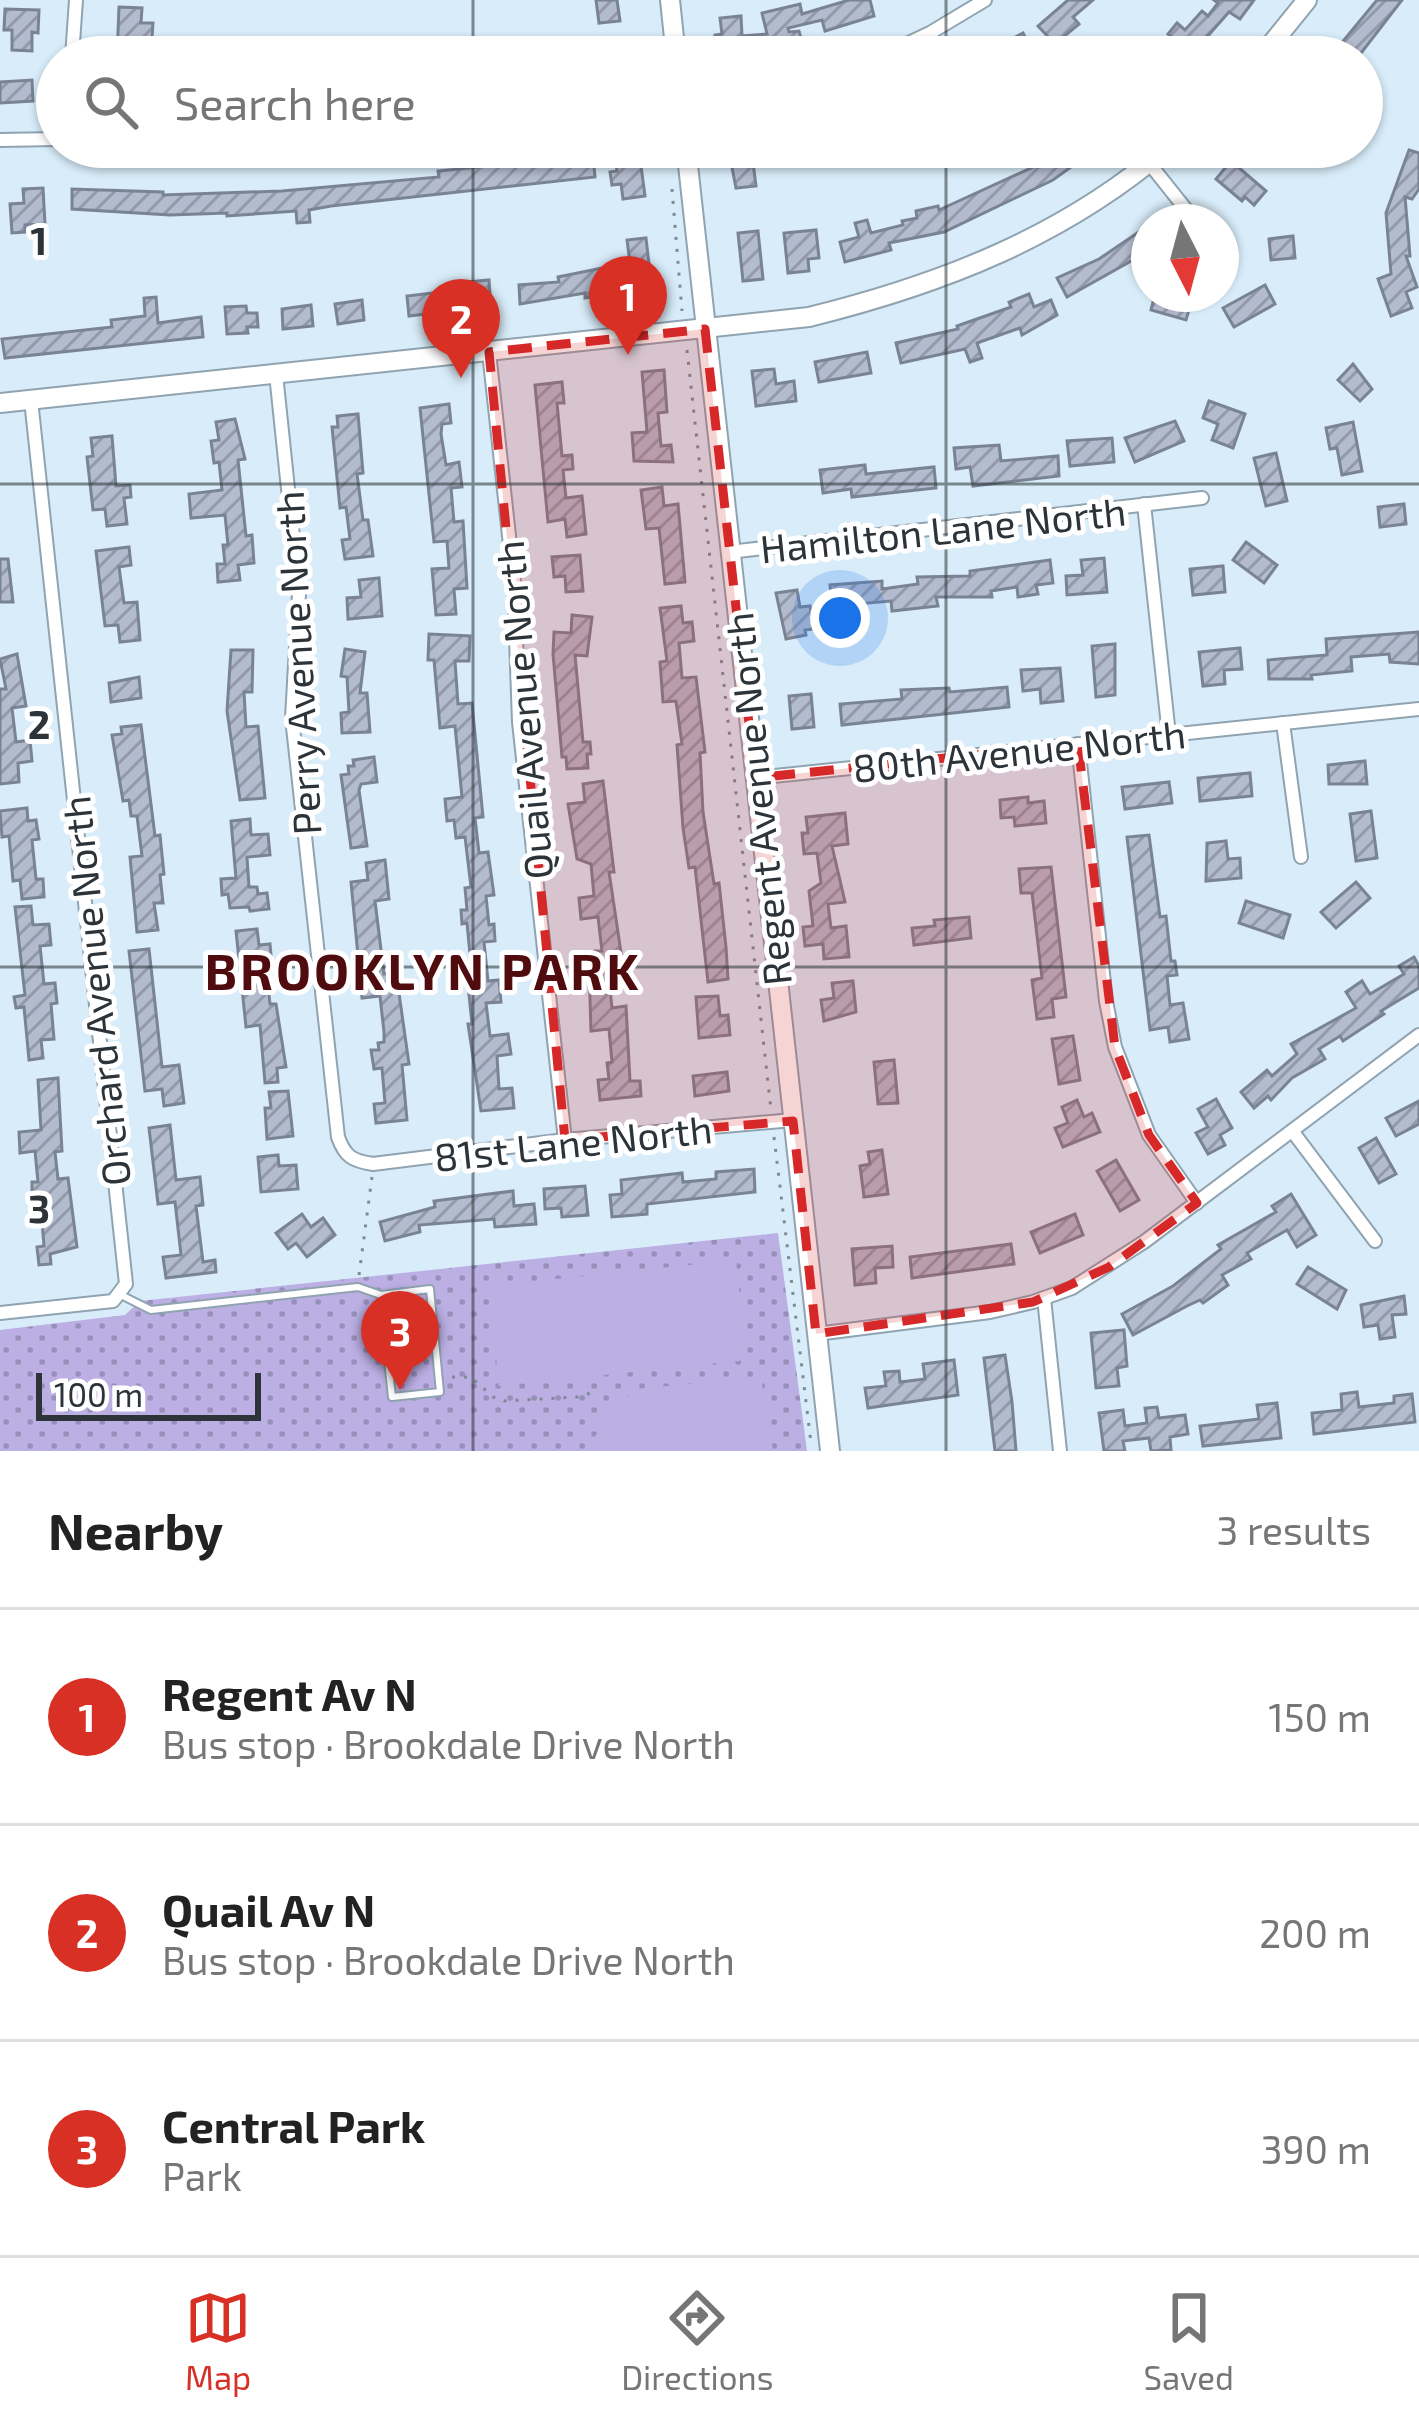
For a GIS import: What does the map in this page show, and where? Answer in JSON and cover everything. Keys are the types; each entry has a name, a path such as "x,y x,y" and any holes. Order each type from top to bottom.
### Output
{"street":[{"path":"73,36 76,0"},
{"path":"670,0 674,36"},
{"path":"915,36 985,0"},
{"path":"1278,36 1307,0"},
{"path":"0,140 36,140"},
{"name":"Regent Avenue North","path":"688,168 830,1451"},
{"path":"0,404 809,317 954,275 1017,248 1142,168"},
{"path":"1153,168 1182,204"},
{"name":"Quail Avenue North","path":"489,352 514,582 519,722 565,1140"},
{"name":"Perry Avenue North","path":"276,374 299,594 292,718 338,1137 343,1151 354,1161"},
{"name":"Orchard Avenue North","path":"31,400 126,1273 122,1294"},
{"path":"1144,504 1202,498"},
{"name":"Hamilton Lane North","path":"729,552 1144,504 1169,735"},
{"name":"80th Avenue North","path":"755,778 1419,709"},
{"path":"1283,723 1301,856"},
{"path":"1078,744 1115,1047 1149,1135 1197,1203"},
{"path":"816,1334 990,1312 1044,1298 1109,1267 1419,1035"},
{"name":"81st Lane North","path":"354,1161 373,1163 793,1120"},
{"path":"1293,1132 1376,1241"},
{"path":"0,1312 101,1303 122,1294"},
{"path":"1044,1298 1060,1451"}],"lane":[{"path":"122,1294 151,1310 358,1287 381,1294 430,1289 440,1392 392,1397 381,1294"}],"path":[{"path":"673,189 682,312"},
{"path":"687,349 771,1112"},
{"path":"773,1131 812,1451"},
{"path":"358,1287 373,1163"},
{"path":"439,1378 470,1377 504,1401 577,1396 589,1394 594,1387"}],"highlighted area":[{"path":"705,329 755,778 1078,744 1115,1047 1149,1135 1197,1203 1109,1267 1033,1302 816,1334 793,1121 565,1140 489,352"}],"shaded area":[{"path":"778,1233 807,1451 0,1451 0,1330 125,1315 140,1301"},
{"path":"736,1260 747,1360 499,1386 489,1286"},
{"path":"761,1377 773,1451 588,1451 604,1419 636,1389"}],"building":[{"path":"596,0 617,0 620,21 599,23"},
{"path":"849,0 870,0 874,16 825,31 822,20 788,28 800,36 742,36 767,34 762,13 800,4 802,14"},
{"path":"1068,0 1093,0 1073,17 1079,24 1065,36 1047,36 1038,26"},
{"path":"1214,0 1254,0 1240,19 1229,12 1208,36 1168,34 1177,23 1185,30 1202,11 1208,16 1218,3"},
{"path":"1377,0 1402,0 1374,36 1347,36"},
{"path":"119,7 142,8 141,23 153,23 152,36 118,36"},
{"path":"5,9 39,10 32,51 12,50 12,30 4,30"},
{"path":"741,16 742,36 715,36 722,34 720,18"},
{"path":"32,80 33,101 0,103 0,82"},
{"path":"1409,150 1419,153 1419,189 1412,199 1405,197 1410,256 1406,256 1417,287 1406,292 1412,308 1391,316 1378,279 1391,274 1386,213"},
{"path":"594,168 595,177 331,206 309,210 310,222 297,223 296,211 227,216 72,209 72,189 163,195 282,191 439,177 438,171"},
{"path":"641,168 645,196 623,199 621,184 612,185 610,172"},
{"path":"732,168 754,168 756,186 736,188"},
{"path":"1031,168 1070,168 944,232 889,243 891,250 845,262 840,242 859,237 855,223 867,220 871,233 903,225 902,221 917,218 916,211 938,206 939,210"},
{"path":"1225,168 1239,168 1266,191 1254,205 1216,179"},
{"path":"43,188 45,224 25,225 25,232 12,233 10,204 24,203 23,189"},
{"path":"816,230 819,258 808,259 809,271 788,273 784,233"},
{"path":"758,231 763,279 743,281 738,233"},
{"path":"1293,236 1295,258 1271,260 1269,239"},
{"path":"1131,237 1131,261 1067,297 1057,278 1099,259"},
{"path":"646,238 652,290 634,293 627,240"},
{"path":"602,268 605,295 585,298 585,293 520,304 519,285 559,282 558,277"},
{"path":"489,280 491,308 442,307 443,312 409,316 407,296 458,290 468,287 467,282"},
{"path":"1265,285 1275,304 1234,327 1225,312 1239,312 1239,299"},
{"path":"1029,294 1034,307 1051,300 1057,315 1022,335 1020,328 977,343 982,358 970,362 965,349 901,363 896,343 958,329 1011,307 1009,302"},
{"path":"156,297 158,323 201,317 203,337 5,358 2,339 112,327 111,320 145,316 144,298"},
{"path":"362,300 364,320 338,324 335,304"},
{"path":"311,305 313,326 283,329 282,309"},
{"path":"246,306 247,313 257,313 258,327 247,327 248,333 227,334 225,307"},
{"path":"1158,312 1188,312 1186,320"},
{"path":"867,352 871,373 819,382 815,362"},
{"path":"1353,364 1372,389 1360,401 1338,380"},
{"path":"774,369 776,384 794,381 796,401 756,406 752,371"},
{"path":"664,370 667,412 658,413 661,446 671,445 673,462 634,461 632,433 647,432 642,372"},
{"path":"562,382 564,403 557,403 562,456 572,455 573,469 563,470 566,498 582,496 586,534 567,537 565,519 548,522 535,385"},
{"path":"1209,401 1245,414 1233,448 1212,440 1218,424 1203,418"},
{"path":"449,404 451,423 442,424 441,434 446,465 459,462 462,487 451,488 454,522 463,521 467,588 454,589 456,614 436,615 432,569 449,568 447,541 434,542 420,408"},
{"path":"358,414 363,473 357,474 373,556 345,559 342,540 350,539 346,507 340,508 332,427 338,427 337,416"},
{"path":"235,419 245,459 238,460 246,536 252,535 254,563 238,565 240,580 218,582 217,564 225,564 223,545 228,545 225,515 191,518 189,494 222,490 211,441 219,440 216,422"},
{"path":"1175,421 1184,441 1135,462 1125,438"},
{"path":"1353,422 1362,471 1342,475 1337,448 1330,449 1326,428"},
{"path":"112,436 116,486 130,485 131,497 124,498 127,524 107,526 105,509 93,510 87,457 93,456 91,438"},
{"path":"1112,438 1114,462 1070,466 1067,441"},
{"path":"999,445 1001,461 1058,456 1059,476 973,486 970,467 956,469 954,448"},
{"path":"1276,453 1287,501 1266,506 1254,458"},
{"path":"865,465 866,474 934,467 936,488 852,497 851,489 823,493 820,470"},
{"path":"662,487 664,506 678,504 685,582 665,584 659,528 646,529 641,490"},
{"path":"1404,504 1406,524 1380,527 1378,507"},
{"path":"1246,542 1277,565 1264,583 1233,560"},
{"path":"129,547 131,565 119,567 124,603 137,602 140,640 120,642 118,625 105,626 96,551"},
{"path":"580,555 583,591 566,592 565,576 554,577 552,557"},
{"path":"1104,558 1107,592 1067,595 1066,576 1083,575 1081,560"},
{"path":"0,559 8,559 13,602 0,602"},
{"path":"1050,560 1053,583 1036,585 1038,594 1018,597 1017,587 991,591 992,597 936,597 938,606 892,611 891,601 832,606 830,585 882,581 882,589 918,584 917,577 970,576 970,571"},
{"path":"1223,566 1225,592 1193,595 1190,569"},
{"path":"379,578 382,616 348,619 347,598 361,597 359,580"},
{"path":"797,590 800,607 810,606 814,629 786,639 776,593"},
{"path":"681,606 683,623 692,622 694,641 679,643 682,678 696,677 705,752 700,753 703,812 714,884 719,883 726,947 728,979 708,982 695,867 689,868 683,828 677,745 682,744 676,701 663,702 660,662 667,661 660,608"},
{"path":"572,615 592,617 587,656 575,655 583,742 590,742 591,754 587,754 588,768 567,769 553,654 554,632 571,633"},
{"path":"1419,632 1419,664 1390,662 1389,654 1351,657 1352,671 1311,675 1312,679 1269,679 1268,660 1327,655 1326,639"},
{"path":"429,634 470,636 469,661 455,661 458,704 472,703 483,817 475,818 479,853 488,852 494,895 486,896 495,941 484,942 488,981 499,980 501,1002 486,1003 490,1036 508,1034 511,1054 497,1056 499,1089 512,1088 514,1108 481,1111 468,1024 472,1024 467,923 462,924 461,910 467,910 465,888 471,887 465,837 456,838 454,820 447,821 445,799 462,797 455,726 440,728 434,660 428,660"},
{"path":"1115,644 1115,695 1096,697 1092,646"},
{"path":"1240,648 1242,669 1224,670 1225,684 1203,686 1199,652"},
{"path":"345,649 365,652 360,693 367,693 370,732 342,733 341,713 349,712 347,677 341,676"},
{"path":"231,650 253,650 252,692 244,692 246,727 258,726 265,798 240,800 227,711"},
{"path":"17,654 26,706 12,708 16,742 30,740 32,761 18,763 19,782 0,784 0,689 6,689 0,659"},
{"path":"1060,668 1063,701 1041,703 1040,689 1023,691 1021,670"},
{"path":"139,677 141,698 111,702 109,683"},
{"path":"1007,687 1009,707 842,725 840,704 902,699 901,690"},
{"path":"811,694 814,727 792,729 789,696"},
{"path":"141,725 164,874 160,875 163,903 154,903 158,930 137,932 130,857 142,856 137,816 131,816 129,800 123,801 112,735 122,734 121,727"},
{"path":"374,757 377,782 361,784 359,790 367,846 351,848 341,775 349,774 353,760"},
{"path":"1365,761 1367,784 1329,784 1328,765"},
{"path":"1250,773 1252,796 1200,801 1198,778"},
{"path":"603,781 614,872 609,872 625,979 609,980 612,1008 626,1006 630,1081 640,1081 641,1096 600,1100 598,1080 609,1079 607,1063 612,1062 609,1029 591,1031 589,967 596,967 595,951 602,951 598,917 581,919 579,898 594,896 591,864 577,859 568,804 585,802 583,784"},
{"path":"1169,782 1172,803 1125,809 1122,787"},
{"path":"1028,797 1028,803 1044,801 1046,823 1015,826 1014,817 1001,818 1000,800"},
{"path":"27,808 28,821 36,820 39,839 32,840 36,879 43,879 44,897 22,899 20,880 13,881 9,836 2,837 0,811"},
{"path":"1371,811 1377,858 1356,861 1350,814"},
{"path":"845,813 848,844 832,846 845,902 828,904 831,928 846,926 849,957 824,959 823,944 805,946 803,927 813,926 809,891 821,883 817,853 804,854 802,833 808,833 806,817"},
{"path":"250,819 251,835 268,834 270,855 247,857 249,887 257,887 258,894 267,893 269,909 250,911 249,907 230,908 228,894 222,895 221,879 236,878 231,821"},
{"path":"1149,835 1160,917 1166,916 1177,975 1167,976 1170,1005 1183,1003 1189,1039 1170,1042 1168,1027 1150,1030 1127,837"},
{"path":"1226,841 1228,859 1240,858 1241,878 1206,881 1207,843"},
{"path":"385,860 389,899 375,901 384,974 396,972 409,1064 402,1065 407,1120 376,1123 374,1104 385,1103 382,1068 374,1069 371,1050 379,1050 384,1032 380,996 362,998 351,882 368,880 366,863"},
{"path":"1051,867 1066,997 1052,999 1054,1017 1037,1019 1032,980 1042,978 1032,893 1021,893 1019,869"},
{"path":"1356,882 1370,898 1336,928 1321,912"},
{"path":"1246,901 1290,915 1283,938 1239,923"},
{"path":"31,906 33,925 49,924 51,945 40,946 44,984 55,983 57,1003 51,1004 54,1039 41,1040 43,1058 29,1060 24,1007 16,1008 14,997 25,995 15,907"},
{"path":"969,917 971,938 914,945 912,928 935,926 934,920"},
{"path":"257,929 259,945 270,944 272,966 266,967 270,1004 276,1004 286,1067 277,1068 278,1082 265,1083 260,1025 246,1027 236,931"},
{"path":"149,949 162,1067 179,1065 184,1103 164,1106 162,1089 145,1091 129,951"},
{"path":"1414,957 1419,988 1343,1041 1340,1036 1319,1049 1325,1059 1254,1108 1241,1092 1267,1070 1272,1076 1297,1054 1291,1044 1356,1008 1346,992 1362,981 1370,994 1404,974 1399,966"},
{"path":"853,981 856,1012 824,1021 821,1000 834,998 832,983"},
{"path":"718,996 720,1016 728,1015 730,1035 699,1038 696,997"},
{"path":"1073,1036 1080,1080 1059,1084 1052,1039"},
{"path":"894,1060 898,1103 878,1104 874,1062"},
{"path":"727,1072 729,1091 695,1096 693,1076"},
{"path":"58,1078 62,1151 55,1152 58,1179 68,1178 77,1247 50,1254 51,1264 39,1265 37,1247 44,1246 42,1222 34,1223 32,1202 32,1182 38,1182 35,1151 20,1153 19,1132 41,1130 38,1080"},
{"path":"288,1091 293,1136 267,1139 269,1092"},
{"path":"1216,1099 1232,1128 1220,1135 1225,1145 1208,1154 1196,1133 1208,1127 1198,1109"},
{"path":"1077,1100 1084,1117 1092,1113 1100,1132 1063,1147 1055,1128 1068,1123 1062,1107"},
{"path":"1419,1101 1419,1124 1396,1136 1386,1118"},
{"path":"170,1125 176,1180 200,1177 203,1205 196,1206 203,1262 215,1260 216,1272 166,1278 163,1257 181,1255 179,1237 175,1202 158,1204 149,1128"},
{"path":"1376,1138 1396,1174 1379,1183 1359,1148"},
{"path":"882,1150 888,1194 864,1197 860,1166 870,1164 868,1152"},
{"path":"278,1155 279,1166 296,1165 298,1189 261,1192 258,1157"},
{"path":"1116,1160 1139,1200 1120,1211 1097,1171"},
{"path":"754,1169 755,1192 647,1204 647,1214 612,1217 610,1195 622,1194 621,1180 682,1173 683,1182 716,1179 716,1172"},
{"path":"585,1186 588,1215 562,1217 561,1208 545,1209 544,1189"},
{"path":"513,1191 514,1206 534,1204 536,1224 495,1227 494,1219 419,1225 420,1232 385,1241 380,1222 435,1207 434,1201"},
{"path":"1291,1194 1316,1235 1297,1247 1287,1230 1247,1253 1251,1259 1222,1275 1228,1285 1203,1303 1200,1300 1133,1335 1122,1314 1173,1286 1221,1249 1218,1245 1276,1212 1272,1206"},
{"path":"302,1214 311,1227 323,1218 335,1235 307,1257 296,1243 288,1249 276,1233"},
{"path":"1075,1214 1083,1235 1040,1253 1031,1232"},
{"path":"1011,1244 1014,1264 912,1278 910,1257"},
{"path":"892,1246 893,1267 875,1268 876,1283 855,1285 852,1249"},
{"path":"1308,1267 1346,1290 1337,1309 1297,1284"},
{"path":"1404,1296 1406,1314 1392,1315 1395,1337 1380,1339 1378,1325 1364,1327 1361,1305"},
{"path":"1124,1330 1127,1366 1117,1368 1119,1386 1096,1388 1091,1333"},
{"path":"1005,1355 1016,1451 995,1451 984,1358"},
{"path":"954,1360 958,1395 868,1408 865,1388 886,1386 884,1372 899,1371 900,1382 925,1379 923,1364"},
{"path":"1357,1392 1359,1407 1394,1403 1394,1396 1412,1394 1415,1422 1314,1434 1312,1413 1342,1410 1341,1394"},
{"path":"1277,1403 1281,1438 1203,1446 1200,1426 1259,1419 1257,1405"},
{"path":"1157,1407 1159,1418 1185,1415 1188,1434 1170,1437 1171,1450 1151,1451 1149,1438 1123,1441 1125,1451 1104,1451 1099,1413 1123,1410 1125,1426 1147,1423 1145,1408"}],"place":[{"name":"Regent Av N","path":"628,355"},
{"name":"Quail Av N","path":"461,378"},
{"name":"Central Park","path":"400,1390"}],"district":[{"name":"BROOKLYN PARK","path":"423,969"}]}
